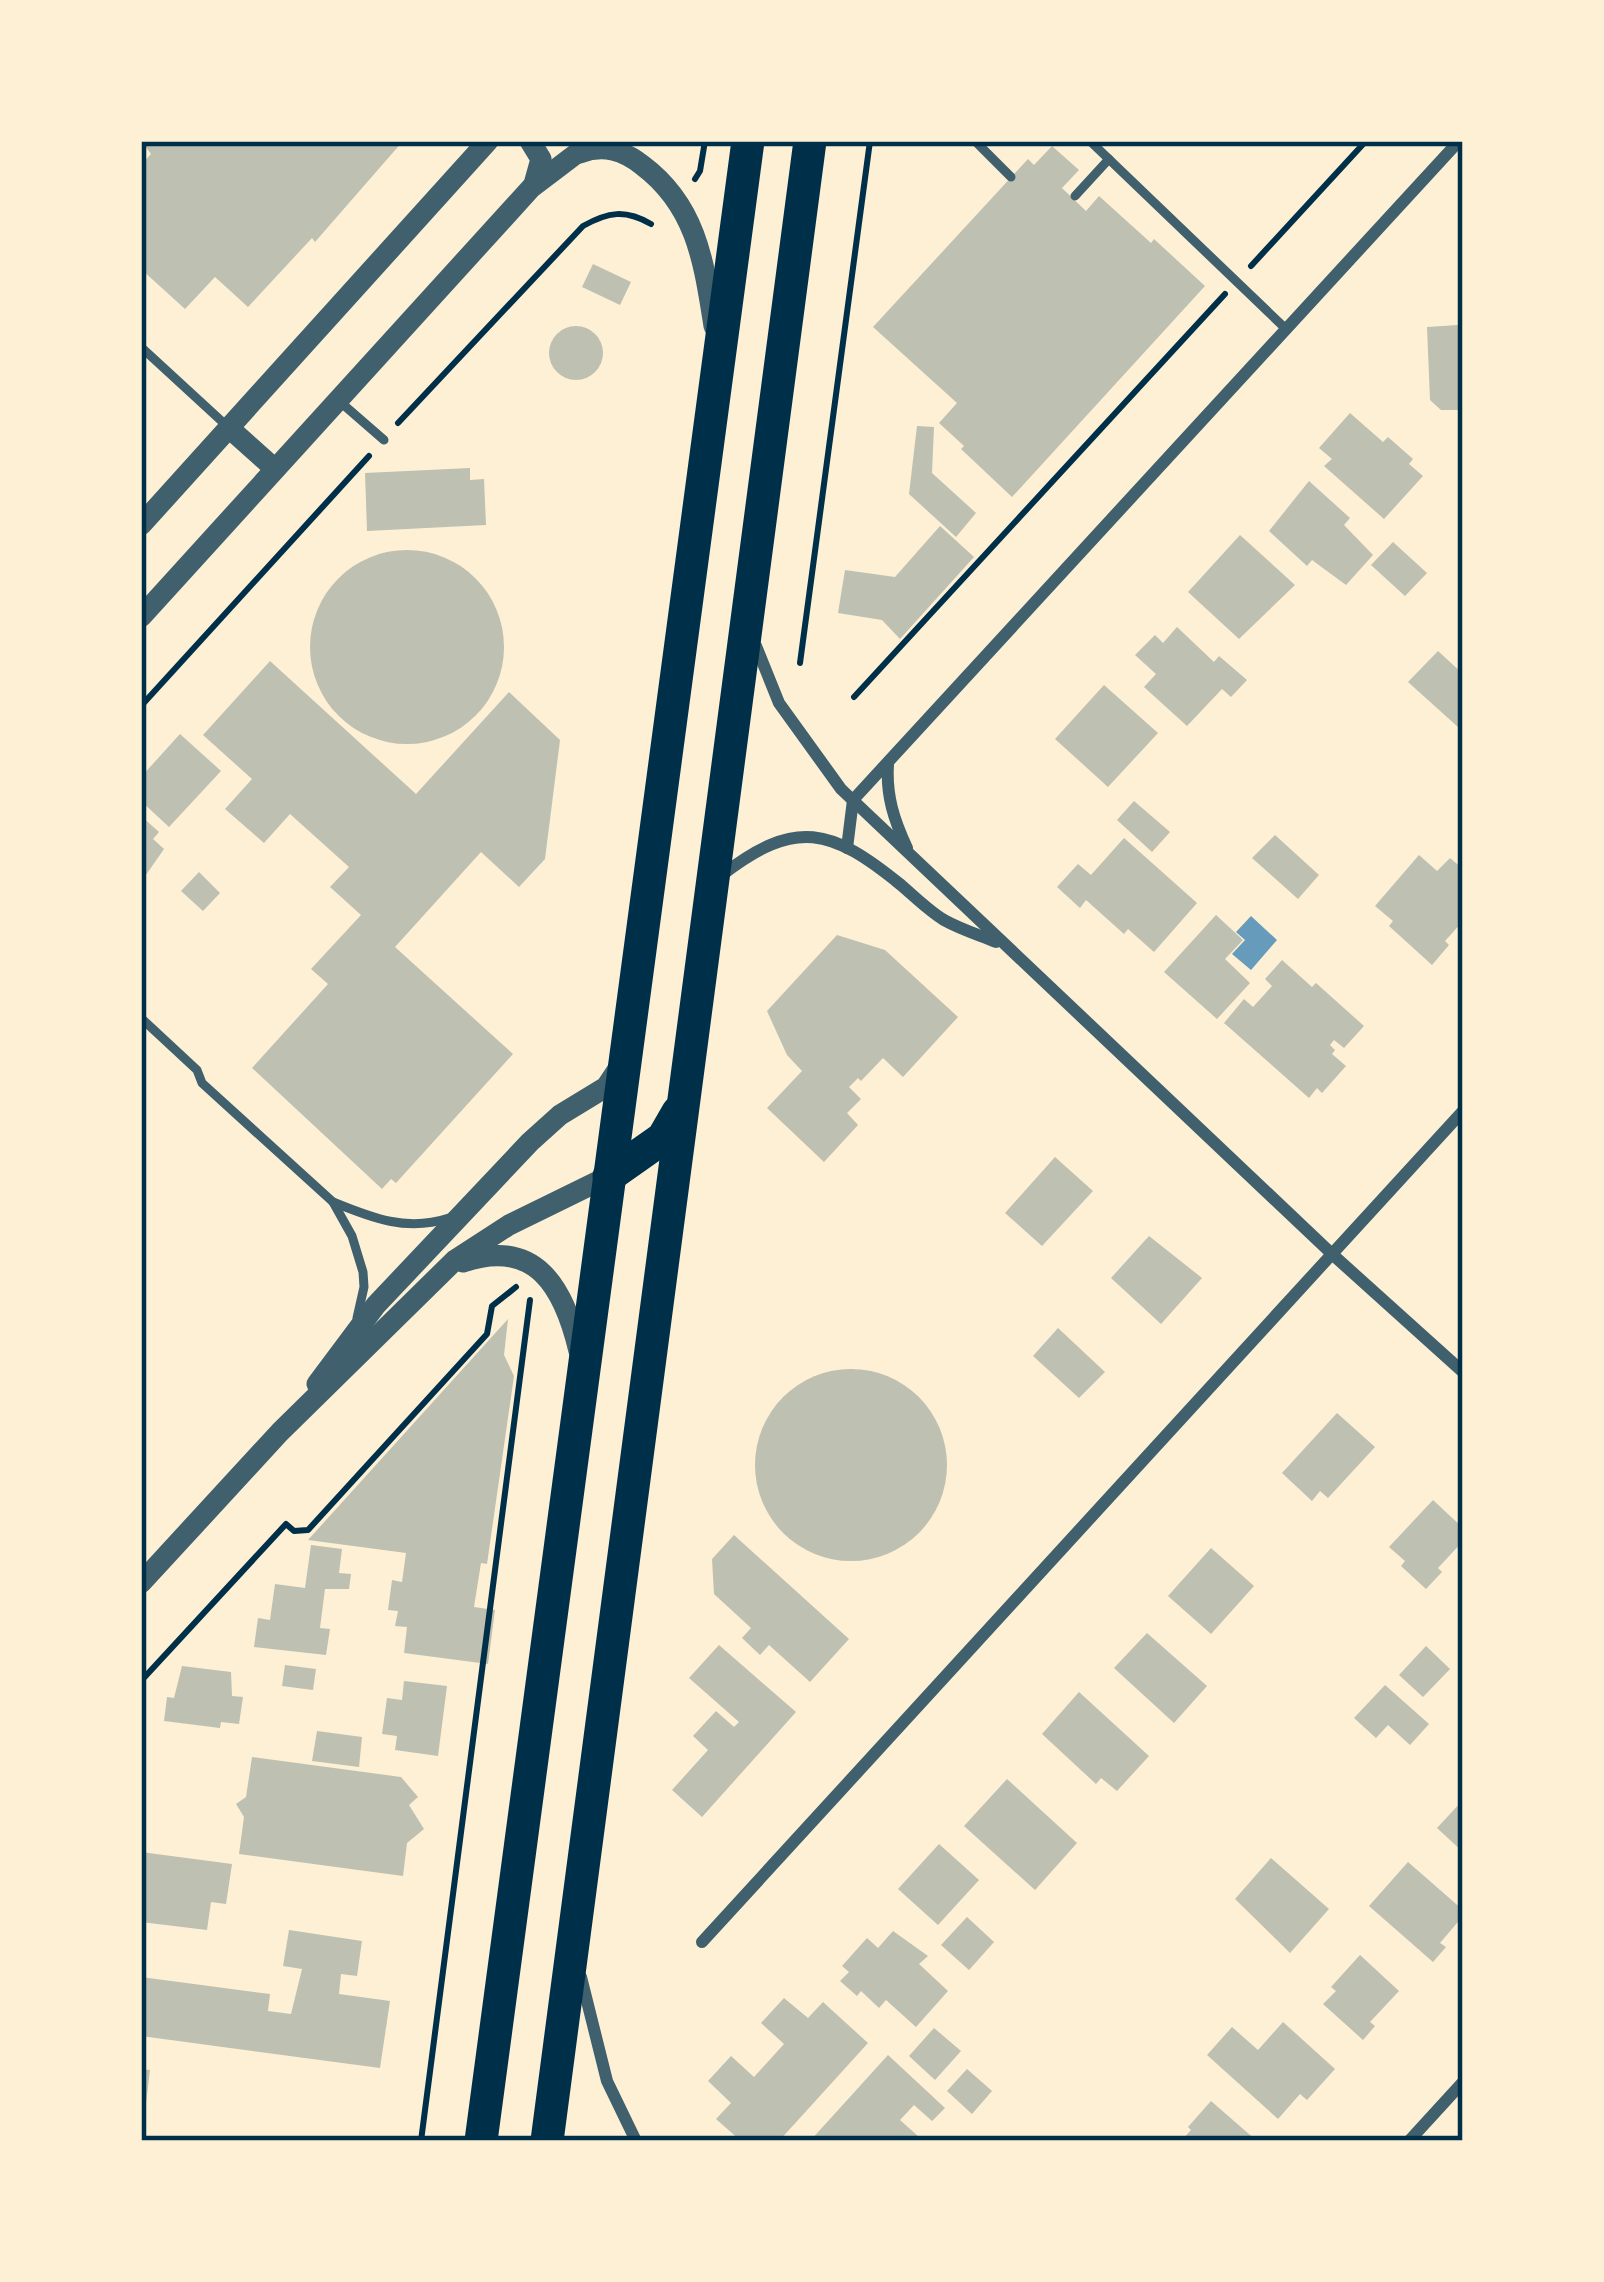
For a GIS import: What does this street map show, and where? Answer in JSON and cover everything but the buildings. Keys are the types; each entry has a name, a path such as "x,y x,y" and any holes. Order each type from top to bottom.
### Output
{"highway":[{"path":"481,2141 748,141"},
{"path":"547,2141 810,141"},
{"path":"609,1176 663,1138 684,1094"}],"street":[{"path":"530,141 541,159 531,188"},
{"path":"141,617 531,188 593,141"},
{"path":"847,848 853,800 1459,141"},
{"path":"141,525 489,143"},
{"path":"568,157 602,148 616,151 657,177 681,205 700,246 718,356"},
{"path":"228,427 275,470"},
{"path":"749,616 759,658 779,703 853,800 1002,945 1463,1372"},
{"path":"888,763 886,788 892,816 910,855"},
{"path":"713,883 753,851 778,839 812,836 873,862 943,919 1002,945"},
{"path":"280,1432 376,1305 545,1126 606,1087 624,1057"},
{"path":"702,1942 1463,1111"},
{"path":"141,1583 280,1432 455,1260 509,1225 609,1176"},
{"path":"436,1280 465,1261 496,1254 535,1266 565,1303 583,1369"},
{"path":"573,1928 588,2013 607,2081 636,2141"},
{"path":"1409,2141 1463,2082"}],"lane":[{"path":"975,141 1011,177"},
{"path":"1090,141 1286,329"},
{"path":"1075,196 1109,159"},
{"path":"141,347 228,427"},
{"path":"338,400 384,440"},
{"path":"141,1018 197,1070 202,1083 333,1202 352,1236 364,1287 350,1341"},
{"path":"333,1202 374,1219 412,1226 447,1219 479,1196"}],"path":[{"path":"689,186 700,171 705,141"},
{"path":"800,663 870,141"},
{"path":"854,697 1366,141"},
{"path":"141,1681 286,1524 294,1531 308,1531 487,1334 492,1306 512,1287 532,1289 421,2141"}],"water":[{"path":"1251,916 1277,940 1251,970 1232,954 1245,940 1236,932"}]}
